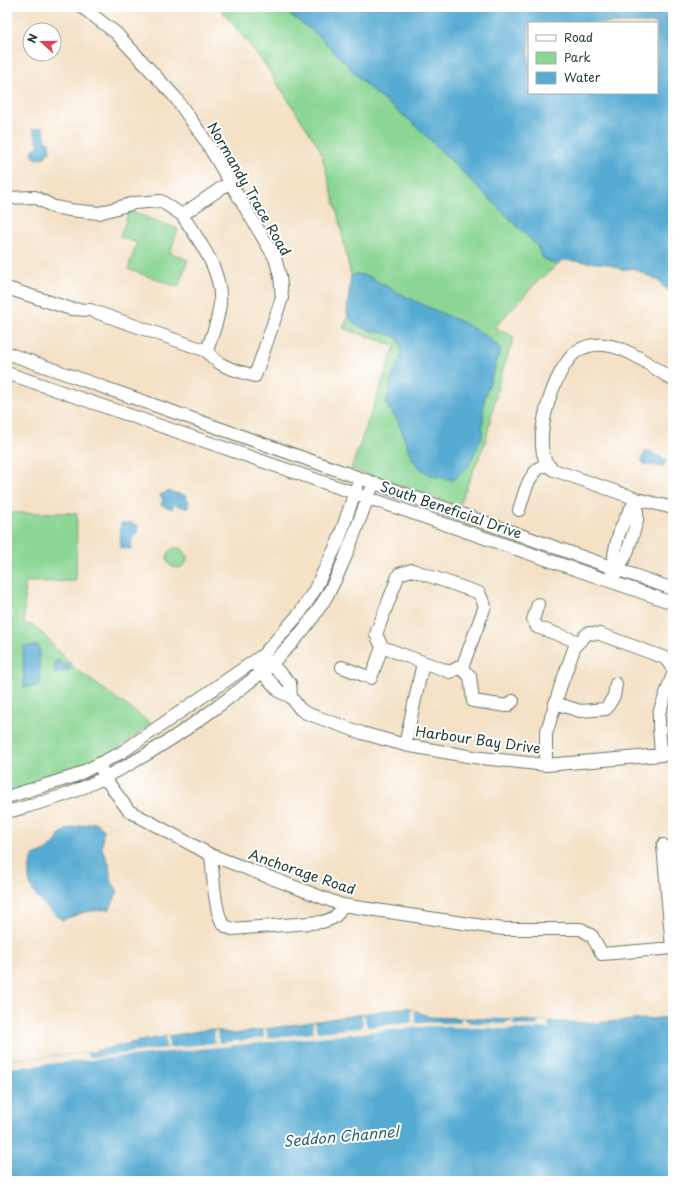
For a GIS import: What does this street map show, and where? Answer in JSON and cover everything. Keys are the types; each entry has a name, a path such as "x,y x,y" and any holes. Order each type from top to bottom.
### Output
{"street":[{"name":"Normandy Trace Road","path":"7,288 71,309 90,310 207,351 213,360 222,366 255,376 282,298 280,276 275,258 205,140 175,97 116,33 82,7"},
{"path":"182,215 230,182"},
{"path":"7,198 35,197 64,209 99,213 134,203 161,201 182,215 205,251 218,280 220,309 207,351"},
{"path":"673,380 643,360 613,346 595,345 576,351 561,368 550,397 541,444 542,455 546,464 550,468 637,499 673,508"},
{"name":"South Beneficial Drive","path":"7,353 373,484 673,589"},
{"name":"South Beneficial Drive","path":"7,372 673,603"},
{"path":"94,403 100,386"},
{"path":"219,446 224,431"},
{"path":"519,510 531,477 537,469 546,464"},
{"path":"7,797 75,776 100,764 150,734 258,659 300,613 314,591 338,542 354,492 360,479"},
{"path":"7,812 80,789 104,777 164,743 262,674 298,637 326,598 344,561 373,484"},
{"path":"611,581 615,568 627,553 637,521 637,499"},
{"path":"412,570 479,593 485,606 464,665 450,672 423,663 382,647 376,634 398,574 412,570"},
{"path":"538,604 533,620 537,627 579,642"},
{"path":"546,765 546,734 555,704 575,646 588,633 600,634 665,658 673,670"},
{"path":"342,667 371,678 382,647"},
{"name":"Harbour Bay Drive","path":"258,659 271,665 290,683 291,697"},
{"name":"Harbour Bay Drive","path":"258,659 262,674 280,692 291,697 300,708 313,717 362,733 405,744 473,757 546,765 667,755"},
{"path":"405,744 423,663"},
{"path":"459,667 470,676 473,701 507,706 513,701"},
{"path":"667,755 658,726 659,713 673,674"},
{"path":"555,704 580,710 606,708 614,696 616,684"},
{"name":"Anchorage Road","path":"100,764 104,777 129,811 211,855 342,905 503,929 581,929 592,936 602,954 673,948"},
{"path":"663,845 673,948"},
{"path":"211,855 218,910 221,921 226,927 232,929 333,920 338,914 342,905"}],"green space":[{"path":"219,7 283,8 320,37 372,91 412,122 524,232 537,246 543,258 557,265 535,284 495,327 514,337 499,382 486,440 459,506 351,469 395,346 343,328 348,318 347,312 351,276 338,215 320,149 264,63"},
{"path":"129,211 178,229 170,253 188,260 178,287 128,269 137,243 120,237"},
{"path":"7,513 77,513 76,581 25,582 24,624 34,625 77,670 152,724 114,751 74,772 7,791"},
{"path":"177,548 184,551 187,558 184,565 177,568 170,565 167,558 170,551"}],"water":[{"path":"280,7 673,7 673,295 657,280 633,268 622,270 608,264 563,260 557,265 543,258 537,246 412,122 372,91 320,37"},
{"path":"43,127 46,142 49,142 50,150 45,157 37,159 33,156 32,150 39,146 33,129"},
{"path":"357,274 368,276 467,325 485,335 501,349 484,400 482,438 468,467 453,480 428,473 414,462 398,422 386,404 393,375 401,356 401,347 396,337 360,327 350,319 347,312 351,276"},
{"path":"648,451 666,460 663,467 644,464 641,460 645,452"},
{"path":"169,491 186,496 186,500 189,501 188,507 186,508 174,504 172,509 161,505 163,500 160,495"},
{"path":"121,523 132,523 138,526 138,534 132,537 131,549 120,548"},
{"path":"23,646 39,646 40,686 24,687"},
{"path":"55,661 60,661 60,664 70,666 70,670 55,674"},
{"path":"95,822 103,829 102,848 109,864 111,881 118,891 110,909 85,912 62,920 39,900 30,886 30,867 33,856 46,851 55,843 60,834 68,829"},
{"name":"Seddon Channel","path":"407,1007 430,1017 593,1023 673,1017 673,1181 7,1181 7,1060 87,1053 140,1041 210,1029 234,1034"}],"pier":[{"path":"411,1009 414,1010 416,1023 461,1023 461,1018 464,1018 464,1021 468,1021 469,1023 506,1024 506,1022 514,1020 513,1025 538,1026 538,1021 549,1021 549,1029 534,1028 534,1030 430,1026 7,1068 7,1060 87,1053 87,1057 97,1057 166,1048 165,1037 168,1036 169,1048 215,1043 214,1030 217,1031 219,1043 264,1038 264,1029 266,1029 268,1038 313,1033 313,1022 315,1022 317,1032 361,1028 363,1026 362,1015 364,1014 367,1027 410,1023 412,1021"}],"ferry route":[{"path":"649,7 673,26"}]}
